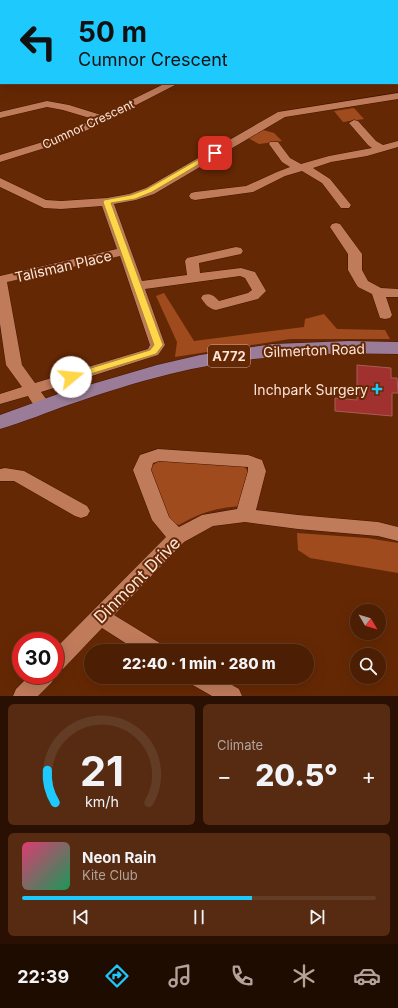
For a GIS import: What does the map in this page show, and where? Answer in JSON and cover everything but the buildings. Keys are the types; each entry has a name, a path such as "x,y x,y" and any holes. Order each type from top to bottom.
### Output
{"main road":[{"name":"Gilmerton Road","path":"0,422 44,408 66,399 164,368 273,350 349,346 398,348"}],"street":[{"name":"Cumnor Crescent","path":"0,159 47,145 172,84"},
{"path":"0,182 44,204 61,205 107,202 132,197 150,191 282,114 398,96"},
{"path":"0,116 47,104 65,107 102,119"},
{"path":"354,123 372,143 382,149"},
{"path":"274,144 286,160 326,181 345,204"},
{"path":"195,196 249,189 281,174 329,159 366,153 398,144"},
{"path":"0,398 153,352 158,345 107,202"},
{"path":"336,227 354,254 355,270 363,284 378,292 398,293"},
{"name":"Talisman Place","path":"0,280 125,251"},
{"path":"194,278 192,261 236,252"},
{"path":"137,286 241,272 250,275 258,291 253,296 216,306 208,298"},
{"path":"0,280 14,366 44,408"},
{"path":"378,292 385,315"},
{"path":"177,537 161,520 142,470 146,459 158,455 248,461 256,464 257,471 245,514"},
{"path":"0,475 18,475 81,511"},
{"name":"Dinmont Drive","path":"64,654 177,537 209,520 245,514 298,522 378,529 398,534"},
{"path":"100,617 144,644"},
{"path":"24,696 35,684"},
{"path":"211,684 231,696"}],"shaded area":[{"path":"354,108 364,119 343,122 334,111"},
{"path":"263,130 274,133 282,141 259,144 248,138"},
{"path":"164,293 194,341 304,327 305,319 324,314 337,329 385,330 390,339 290,339 175,357 177,342 156,296"},
{"path":"161,460 244,466 251,475 241,506 209,511 179,525 169,521 148,473 153,465"},
{"path":"297,533 367,538 398,543 398,573 310,558 298,550"}],"place":[{"name":"Inchpark Surgery","path":"377,389"}],"route":[{"path":"71,377 153,352 158,345 107,202 132,197 150,191 215,153"}]}
